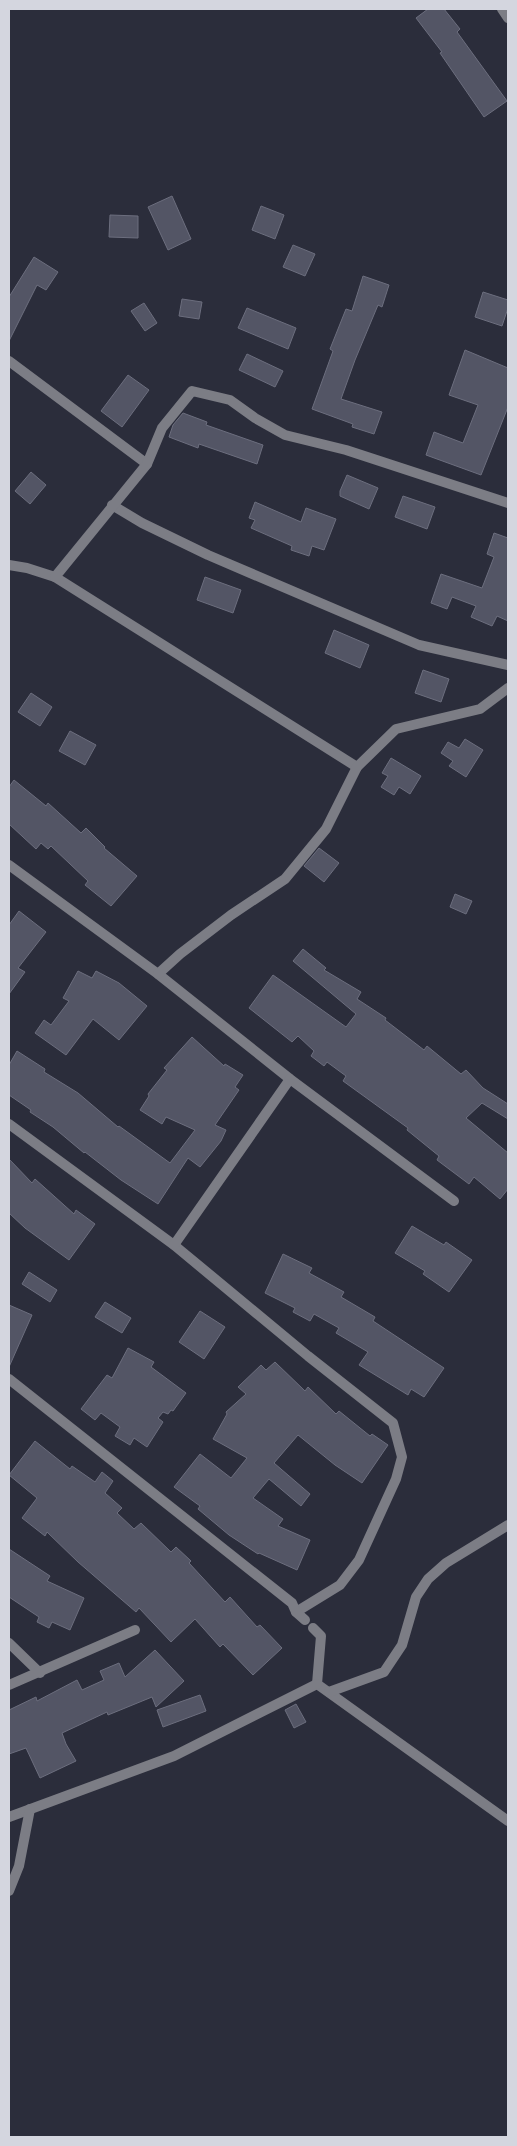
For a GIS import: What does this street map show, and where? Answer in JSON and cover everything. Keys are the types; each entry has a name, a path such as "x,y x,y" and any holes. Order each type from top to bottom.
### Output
{"street":[{"path":"502,9 508,18"},
{"path":"9,361 147,464"},
{"path":"55,577 147,464 162,428 192,391 230,400 254,418 284,435 346,450 508,503"},
{"path":"112,505 142,523 208,555 419,645 508,665"},
{"path":"9,564 55,577 357,767"},
{"path":"158,974 180,954 232,915 286,879 326,828 357,767 396,729 480,710 508,688"},
{"path":"9,865 158,974 290,1079 454,1201"},
{"path":"174,1245 290,1079"},
{"path":"9,1124 174,1245 308,1356 393,1423 402,1457 396,1479 359,1560 340,1585 296,1612"},
{"path":"9,1380 292,1603 296,1612 305,1620"},
{"path":"329,1692 384,1672 402,1645 416,1597 428,1579 446,1563 508,1525"},
{"path":"313,1628 321,1636 317,1684"},
{"path":"9,1685 136,1630"},
{"path":"9,1643 40,1672"},
{"path":"317,1684 508,1821"},
{"path":"9,1817 174,1756 317,1684"},
{"path":"9,1891 14,1882 23,1851 30,1809"}],"building":[{"path":"428,9 444,9 460,29 457,32 507,101 484,117 440,53 442,52 416,18"},
{"path":"172,196 191,239 168,250 148,207"},
{"path":"261,206 284,215 275,239 252,230"},
{"path":"110,215 138,216 138,238 109,237"},
{"path":"293,245 315,254 305,276 283,267"},
{"path":"34,257 58,272 46,290 37,285 9,341 9,297"},
{"path":"363,276 389,285 382,307 378,305 341,399 382,412 374,434 352,427 353,424 312,409 333,351 330,349 346,309 352,311"},
{"path":"483,292 508,300 508,308 502,326 475,317"},
{"path":"182,299 202,302 199,319 179,316"},
{"path":"144,303 157,323 145,331 131,311"},
{"path":"247,308 296,328 288,349 238,328"},
{"path":"465,350 508,368 508,407 481,475 426,455 434,432 463,443 478,405 449,395"},
{"path":"247,354 283,371 275,387 239,370"},
{"path":"128,375 149,390 122,427 101,411"},
{"path":"183,413 207,422 206,425 263,445 257,464 199,444 198,448 169,437 173,425"},
{"path":"31,472 46,485 30,504 15,491"},
{"path":"347,475 378,488 369,509 340,496 340,491"},
{"path":"403,496 435,507 427,529 395,517"},
{"path":"255,502 301,522 306,508 336,519 324,550 312,546 309,556 291,550 292,546 251,528 255,520 249,518"},
{"path":"494,533 508,538 508,621 497,616 492,626 471,617 476,606 452,597 447,609 431,603 441,574 482,588 494,557 487,554"},
{"path":"205,577 241,590 233,613 197,600"},
{"path":"334,630 369,645 360,668 325,653"},
{"path":"423,670 449,679 441,702 415,693"},
{"path":"31,693 52,707 40,726 18,712"},
{"path":"70,731 96,745 85,765 59,751"},
{"path":"465,739 483,750 466,777 449,766 453,761 441,753 448,742 459,748"},
{"path":"391,758 421,776 410,794 399,787 394,795 381,787 388,776 382,773"},
{"path":"14,780 46,806 48,803 81,833 86,828 104,848 137,876 111,906 85,885 88,881 51,846 48,849 41,843 36,849 9,824 9,787"},
{"path":"319,848 339,863 324,882 304,866"},
{"path":"455,894 472,901 466,914 450,907"},
{"path":"19,911 46,932 18,968 25,972 9,994 9,925"},
{"path":"303,949 326,968 324,970 361,992 357,999 386,1018 385,1020 424,1050 427,1046 461,1074 466,1070 483,1088 508,1104 508,1119 482,1103 466,1118 508,1153 508,1189 500,1199 474,1177 469,1184 437,1160 439,1156 407,1130 408,1128 343,1081 346,1076 327,1062 324,1066 311,1056 314,1051 298,1036 292,1042 249,1008 273,975 346,1027 356,1014 293,961"},
{"path":"78,971 92,978 96,971 119,983 147,1006 119,1040 93,1019 66,1055 35,1033 44,1020 51,1025 69,1001 63,998"},
{"path":"192,1037 224,1066 225,1064 243,1075 235,1087 239,1090 215,1125 226,1130 221,1141 200,1167 188,1158 158,1204 84,1153 53,1127 9,1095 9,1065 17,1051 45,1069 44,1072 78,1093 118,1127 170,1163 195,1130 166,1117 162,1124 140,1110 149,1096 148,1094 167,1070 164,1068"},
{"path":"9,1159 32,1183 35,1179 74,1214 76,1210 95,1224 69,1260 25,1228 9,1213"},
{"path":"412,1226 444,1245 446,1242 472,1260 449,1292 423,1274 425,1271 395,1253"},
{"path":"283,1254 312,1268 309,1273 344,1292 341,1297 375,1317 373,1321 444,1368 424,1397 411,1389 408,1395 359,1365 368,1352 336,1333 339,1328 314,1314 310,1321 293,1312 295,1308 265,1293"},
{"path":"29,1272 57,1290 50,1302 22,1284"},
{"path":"105,1302 131,1318 122,1333 95,1317"},
{"path":"9,1305 32,1315 9,1367"},
{"path":"200,1311 225,1327 204,1359 179,1342"},
{"path":"128,1348 154,1362 151,1367 186,1393 173,1411 171,1410 168,1414 163,1412 158,1418 163,1422 147,1447 134,1438 130,1445 115,1436 120,1427 101,1413 95,1420 81,1409 107,1375 112,1378"},
{"path":"275,1362 305,1391 308,1387 336,1414 339,1411 370,1436 372,1434 388,1445 362,1483 335,1465 298,1435 274,1463 310,1494 301,1506 269,1479 253,1498 283,1519 278,1526 310,1540 297,1570 258,1554 229,1535 198,1509 200,1506 174,1487 200,1454 231,1478 247,1458 213,1439 227,1414 226,1412 246,1394 238,1387 261,1365 266,1370"},
{"path":"35,1441 70,1469 72,1466 95,1482 102,1472 113,1481 105,1493 122,1508 117,1513 134,1529 141,1523 171,1552 176,1547 191,1561 189,1563 225,1602 230,1597 257,1627 260,1625 282,1648 253,1675 223,1644 220,1647 195,1619 171,1642 139,1608 136,1612 78,1562 47,1532 45,1536 22,1518 37,1498 9,1475"},
{"path":"9,1549 50,1576 47,1581 84,1598 70,1630 52,1622 49,1628 37,1622 39,1617 9,1597"},
{"path":"155,1650 184,1681 156,1707 152,1697 108,1715 107,1712 62,1733 76,1761 40,1778 26,1748 9,1754 9,1710 36,1697 37,1701 77,1680 82,1690 104,1680 100,1671 119,1663 125,1677"},
{"path":"200,1695 206,1711 163,1727 157,1710"},
{"path":"296,1704 306,1722 294,1728 285,1710"}]}
